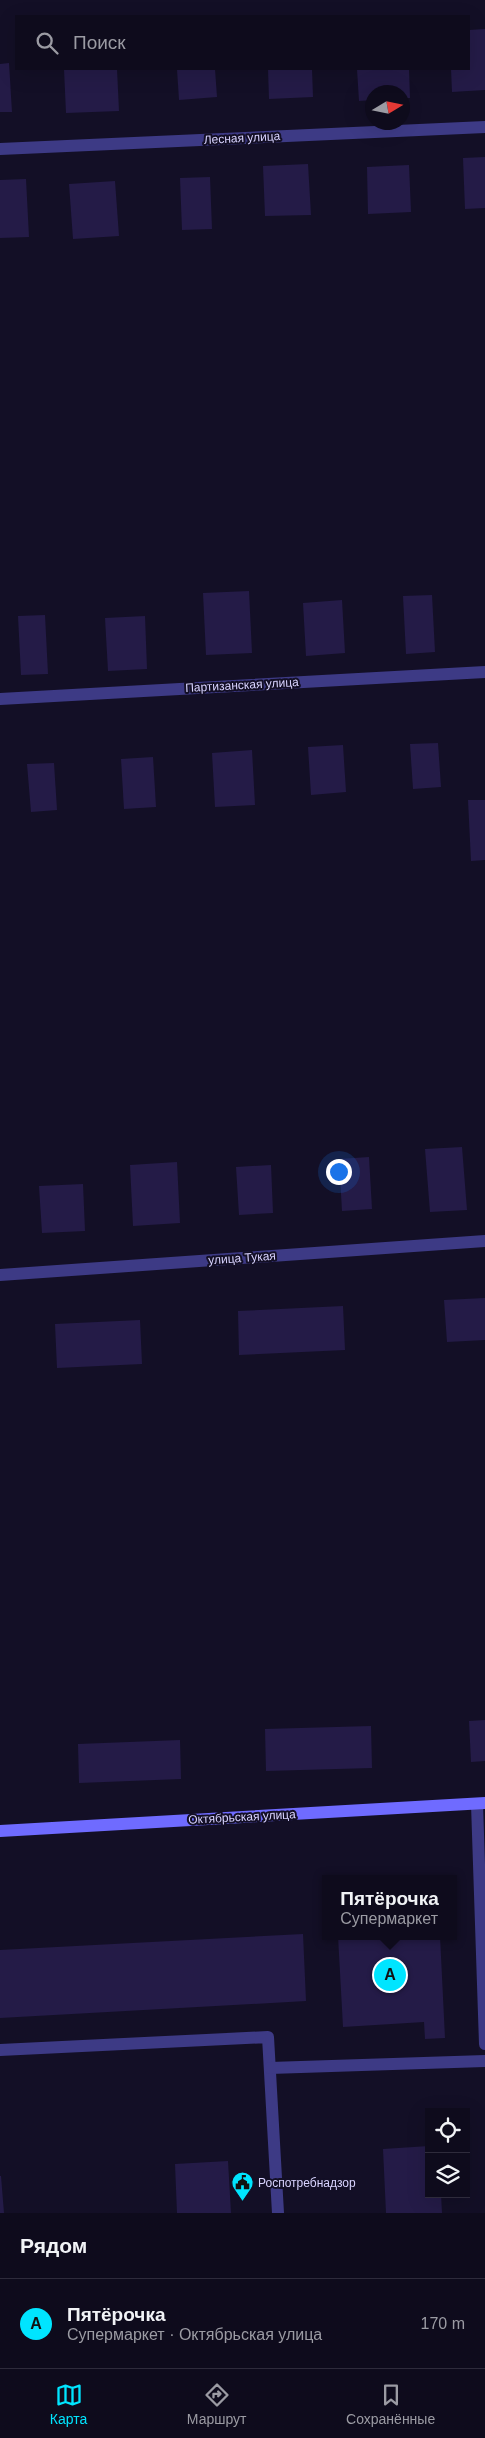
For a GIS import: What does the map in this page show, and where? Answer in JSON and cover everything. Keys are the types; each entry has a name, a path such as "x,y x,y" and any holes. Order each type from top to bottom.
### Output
{"main road":[{"name":"Октябрьская улица","path":"0,1831 481,1804"}],"street":[{"name":"Лесная улица","path":"0,149 485,127"},
{"name":"Партизанская улица","path":"0,699 485,672"},
{"name":"улица Тукая","path":"0,1275 485,1241"},
{"path":"481,1804 485,2044"},
{"path":"0,2050 268,2037 278,2213"},
{"path":"270,2068 485,2061"}],"building":[{"path":"485,29 485,90 452,92 451,70 470,70 470,30"},
{"path":"9,63 12,112 0,112 0,64"},
{"path":"64,70 117,70 119,111 66,113"},
{"path":"177,70 215,70 217,97 179,100"},
{"path":"268,70 312,70 313,97 269,99"},
{"path":"357,70 409,70 410,85 365,85 365,101 359,101"},
{"path":"485,157 485,208 465,209 463,158"},
{"path":"308,164 311,215 265,216 263,166"},
{"path":"409,165 411,212 368,214 367,167"},
{"path":"210,177 212,229 182,230 180,178"},
{"path":"26,179 29,237 0,238 0,180"},
{"path":"115,181 119,236 73,239 69,184"},
{"path":"249,591 252,653 206,655 203,593"},
{"path":"432,595 435,652 406,654 403,596"},
{"path":"342,600 345,653 306,656 303,603"},
{"path":"45,615 48,674 21,675 18,616"},
{"path":"145,616 147,669 108,671 105,618"},
{"path":"438,743 441,787 413,789 410,744"},
{"path":"343,745 346,792 311,795 308,747"},
{"path":"252,750 255,805 215,807 212,753"},
{"path":"153,757 156,807 124,809 121,759"},
{"path":"54,763 57,810 31,812 27,764"},
{"path":"468,800 485,800 485,860 471,861"},
{"path":"462,1147 467,1210 430,1212 425,1149"},
{"path":"369,1157 372,1209 342,1211 339,1159"},
{"path":"177,1162 180,1223 133,1226 130,1165"},
{"path":"271,1165 273,1213 239,1215 236,1167"},
{"path":"83,1184 85,1231 42,1233 39,1186"},
{"path":"485,1298 485,1340 447,1342 444,1300"},
{"path":"343,1306 345,1350 239,1355 238,1311"},
{"path":"140,1320 142,1364 57,1368 55,1324"},
{"path":"485,1720 485,1761 471,1762 469,1721"},
{"path":"371,1726 372,1768 266,1771 265,1729"},
{"path":"180,1740 181,1779 79,1783 78,1744"},
{"path":"303,1934 306,2001 0,2018 0,1950"},
{"path":"338,1940 440,1940 445,2038 425,2039 424,2022 343,2027"},
{"path":"425,2146 425,2198 441,2198 442,2213 386,2213 383,2149"},
{"path":"228,2161 231,2213 177,2213 175,2164"},
{"path":"1,2176 4,2213 0,2213"}],"place":[{"name":"Пятёрочка","path":"390,1975"},
{"name":"Роспотребнадзор","path":"242,2202"}]}
